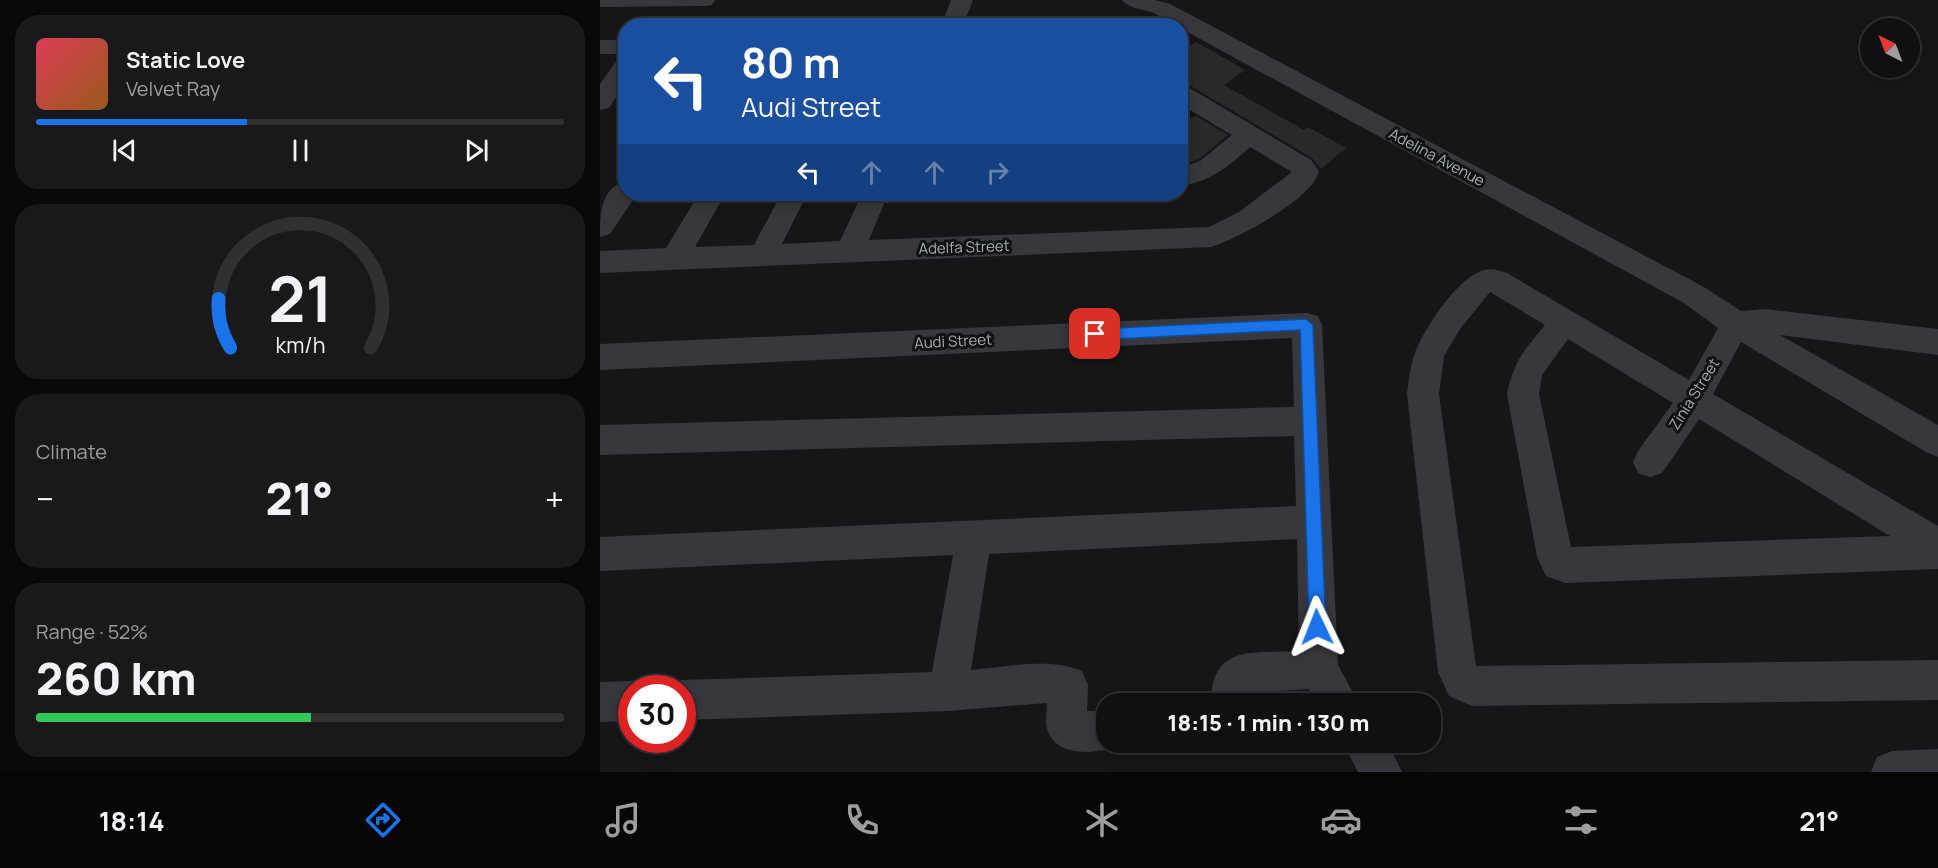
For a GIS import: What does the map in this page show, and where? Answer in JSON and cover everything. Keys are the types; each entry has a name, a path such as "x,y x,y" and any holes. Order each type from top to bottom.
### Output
{"street":[{"path":"600,1 704,0"},
{"path":"955,18 962,0"},
{"name":"Adelina Avenue","path":"1133,0 1162,9 1178,18"},
{"name":"Adelina Avenue","path":"1188,23 1694,295 1736,324 1938,442"},
{"path":"600,47 618,47"},
{"path":"600,102 618,76"},
{"path":"1188,98 1249,134 1208,167 1188,172"},
{"name":"Adelfa Street","path":"600,262 1211,237 1231,231 1251,219 1305,176 1306,171 1302,166 1249,134"},
{"path":"600,227 618,201"},
{"path":"675,258 708,201"},
{"path":"762,255 790,201"},
{"path":"850,251 872,201"},
{"path":"1938,546 1497,281 1487,280 1480,284 1449,320 1429,355 1423,394 1456,672 1463,682 1472,686 1938,680"},
{"path":"1564,321 1527,371 1523,394 1555,557 1559,563 1577,565 1938,552"},
{"path":"1736,324 1766,321 1938,342"},
{"name":"Zinia Street","path":"1650,462 1695,398 1736,324"},
{"name":"Audi Street","path":"600,357 1306,325 1310,421"},
{"path":"600,440 1310,421 1319,669 1333,693"},
{"path":"600,554 1314,522"},
{"path":"948,692 974,536"},
{"path":"1231,693 1233,679 1239,674 1319,669"},
{"path":"696,700 948,692 1050,683 1068,685 1066,724 1074,732 1096,731"},
{"path":"600,702 618,701"},
{"path":"1369,753 1380,772"},
{"path":"1892,772 1938,770"}],"building":[{"path":"1196,42 1245,70 1224,85 1304,130 1308,127 1346,148 1321,169 1312,158 1188,85 1188,47"},
{"path":"1196,116 1228,135 1199,159 1188,163 1188,120"}],"route":[{"path":"1095,334 1306,325 1317,627"}]}
